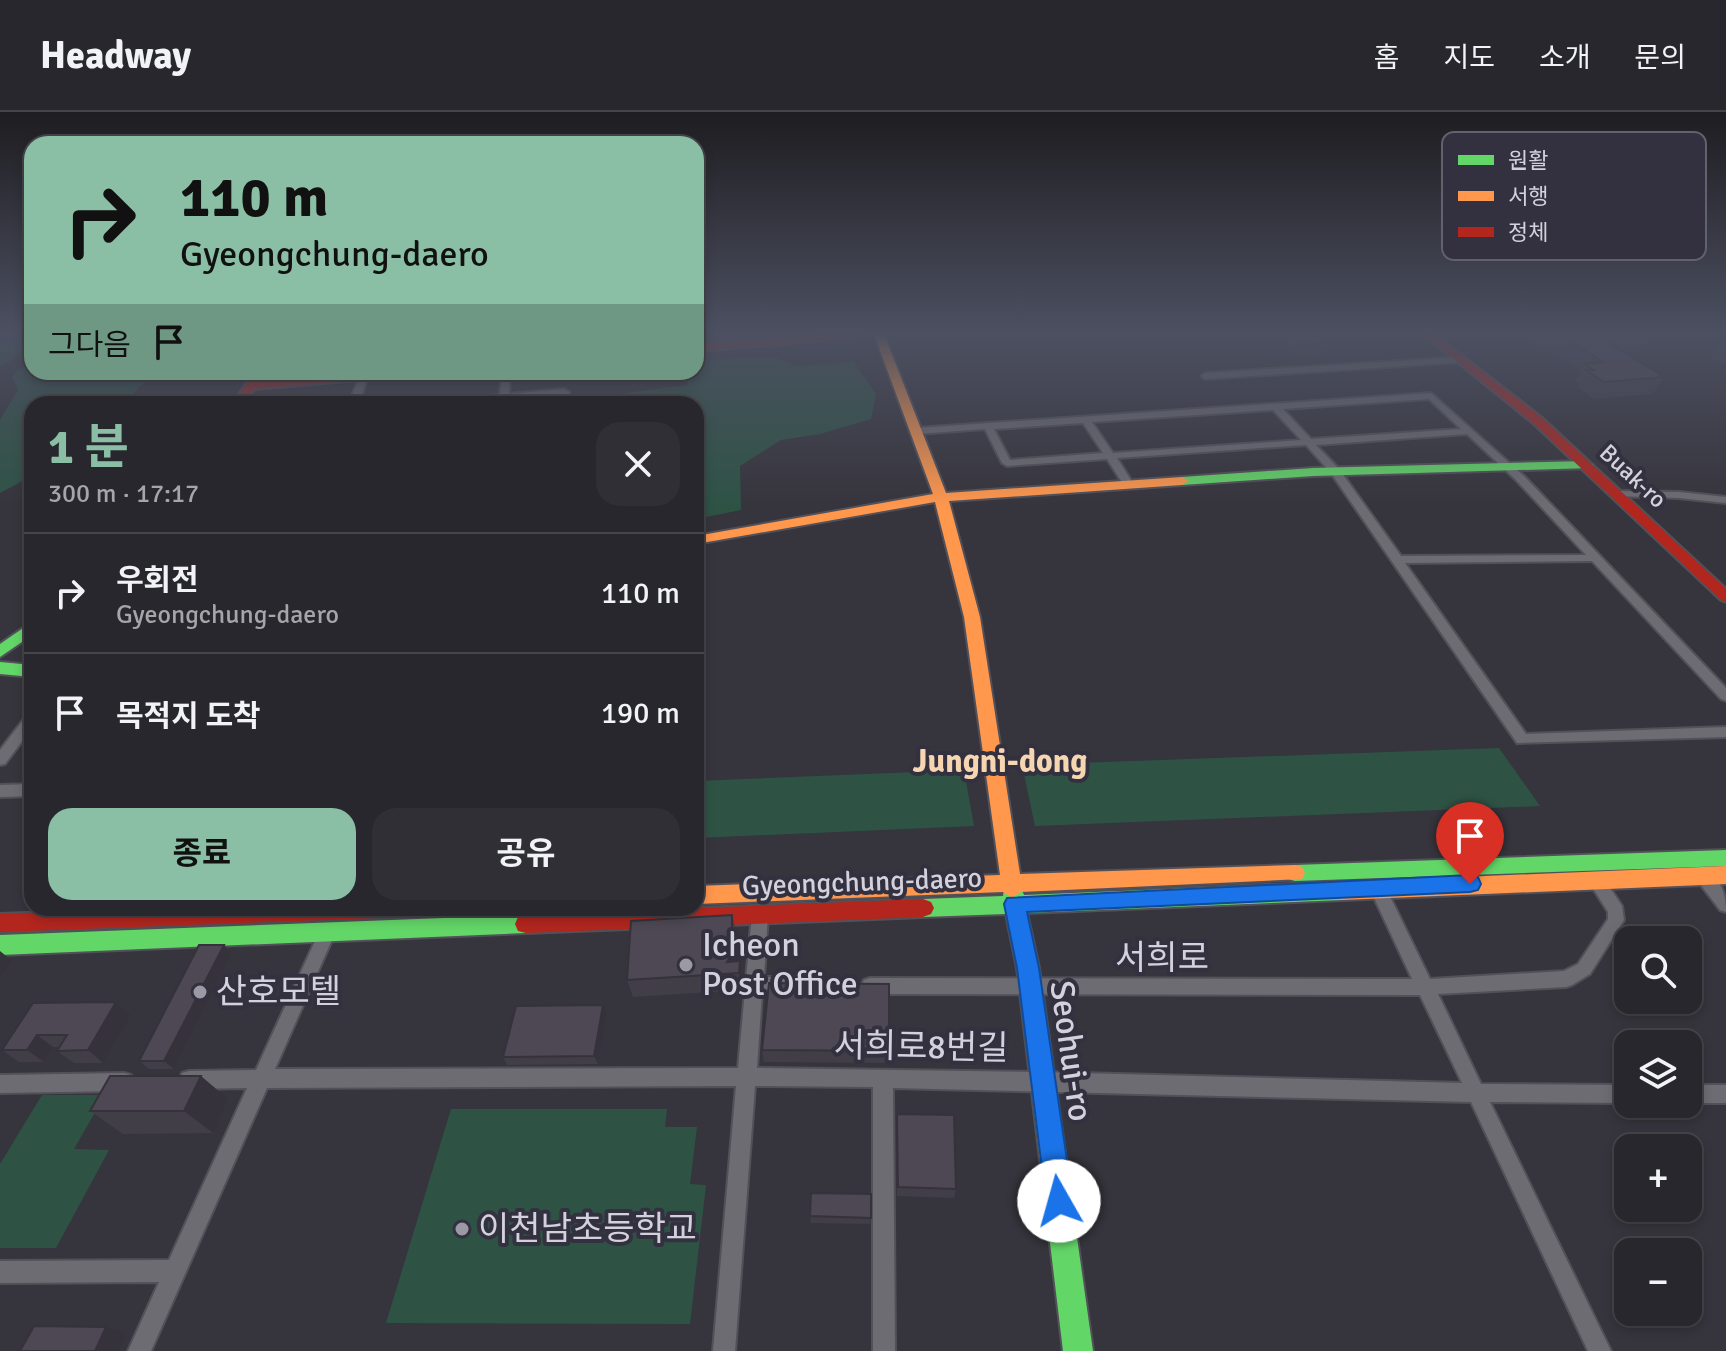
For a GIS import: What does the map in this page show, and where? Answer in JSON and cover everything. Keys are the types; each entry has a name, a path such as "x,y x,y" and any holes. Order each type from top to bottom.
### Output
{"street":[{"path":"534,396 564,392 564,396"},
{"name":"Seohui-ro","path":"901,392 941,497 972,617 1044,1081 1078,1351"},
{"name":"Buak-ro","path":"1501,392 1537,420 1726,597"},
{"path":"916,431 1431,396 1507,467 1726,696"},
{"path":"1275,406 1335,471 1522,739 1726,732"},
{"path":"1085,418 1129,485"},
{"path":"988,426 1007,463 1469,431"},
{"path":"704,539 941,497 1335,471 1586,465"},
{"path":"1618,494 1726,500"},
{"path":"1397,560 1595,558"},
{"path":"0,652 24,633"},
{"path":"0,668 24,670"},
{"path":"0,760 24,728"},
{"path":"0,791 24,790"},
{"name":"Gyeongchung-daero","path":"704,895 1726,858"},
{"path":"1703,875 1726,905"},
{"name":"Gyeongchung-daero","path":"0,945 1726,875"},
{"name":"서희로","path":"846,986 1426,987 1566,979 1579,974 1616,920 1616,911 1595,879"},
{"path":"1377,887 1600,1351"},
{"path":"724,1351 760,914"},
{"path":"0,923 189,916"},
{"path":"139,1351 327,933"},
{"path":"754,985 800,985"},
{"name":"서희로8번길","path":"169,1081 746,1075 1477,1095 1614,1094"},
{"path":"883,1078 884,1351"},
{"path":"0,1084 138,1081"},
{"path":"1702,1094 1726,1094"},
{"path":"0,1272 175,1271"}],"green space":[{"path":"17,392 134,392 136,396 24,396 24,480 0,493 0,420"},
{"path":"635,392 876,394 871,419 820,434 781,440 740,466 741,510 704,517 704,396 603,396"},
{"path":"1499,748 1540,806 1035,826 1022,765"},
{"path":"964,770 974,826 704,838 704,781"},
{"path":"42,1095 105,1095 74,1149 109,1150 56,1248 0,1248 0,1164"},
{"path":"451,1109 667,1109 665,1127 697,1127 690,1184 706,1185 690,1324 386,1323"}],"building":[{"name":"Icheon Post Office","path":"732,915 732,928 740,941 727,962 740,961 739,973 627,980 631,921"},
{"path":"199,945 224,945 164,1061 139,1061"},
{"path":"769,983 889,984 889,1051 762,1050"},
{"path":"116,1002 88,1050 57,1051 67,1035 37,1035 27,1050 2,1050 33,1003"},
{"path":"603,1005 594,1056 503,1057 516,1006"},
{"path":"110,1076 201,1076 184,1111 90,1111"},
{"path":"897,1114 954,1115 956,1189 898,1187"},
{"path":"811,1193 871,1194 871,1218 810,1216"},
{"path":"34,1326 106,1327 95,1351 20,1351"}],"traffic: fast":[{"path":"1182,481 1313,472 1586,465"},
{"path":"0,652 24,633"},
{"path":"0,668 24,670"},
{"path":"1295,873 1726,858"},
{"path":"1012,889 1028,968 1078,1351"},
{"path":"923,908 1342,891"},
{"path":"0,945 526,924"}],"traffic: slow":[{"path":"901,392 941,497 972,617 1012,889"},
{"path":"704,539 941,497 1182,481"},
{"path":"704,895 1295,873"},
{"path":"1342,891 1726,875"}],"traffic: jam":[{"path":"244,396 247,392"},
{"path":"1501,392 1537,420 1726,597"},
{"path":"526,924 923,908"},
{"path":"0,923 189,916"}],"place":[{"name":"Icheon Post Office","path":"686,965"},
{"name":"산호모텔","path":"200,992"},
{"name":"이천남초등학교","path":"462,1229"}],"district":[{"name":"Jungni-dong","path":"1000,761"}],"route":[{"path":"1059,1201 1028,968 1015,904 1470,884"}]}
